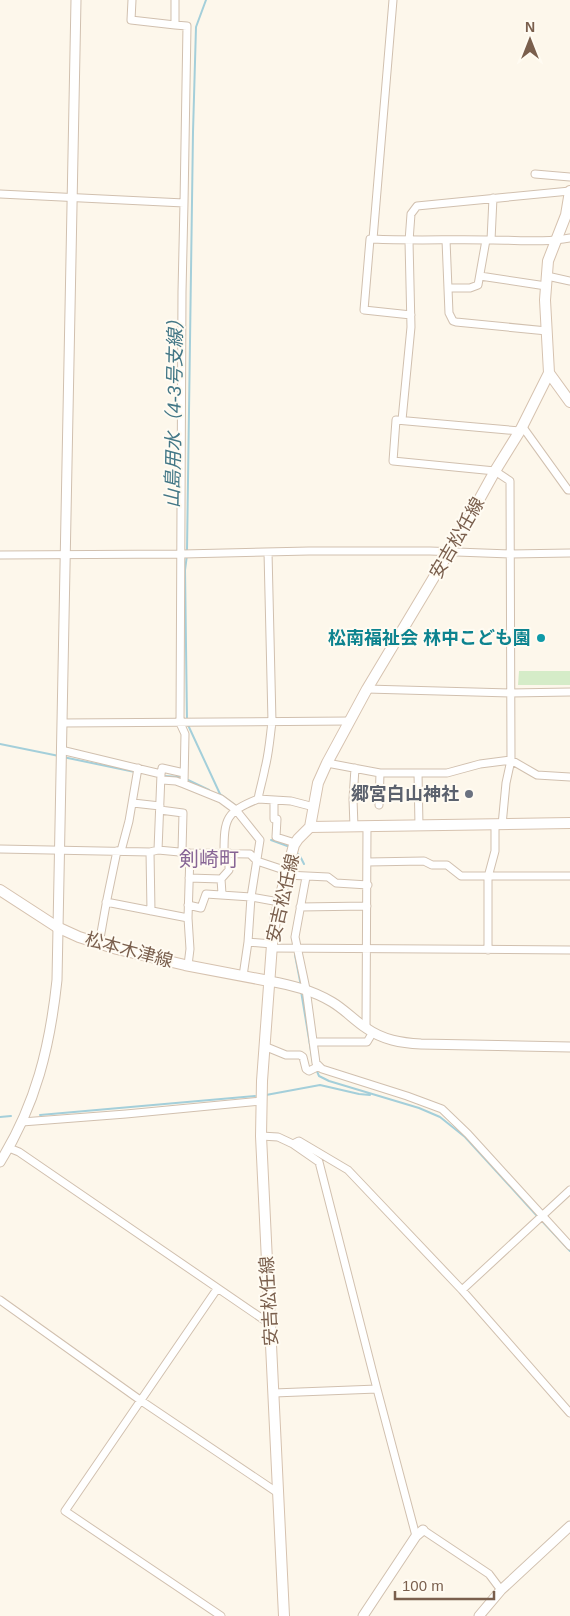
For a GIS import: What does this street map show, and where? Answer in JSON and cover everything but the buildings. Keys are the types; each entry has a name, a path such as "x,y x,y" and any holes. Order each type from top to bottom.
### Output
{"main road":[{"name":"安吉松任線","path":"284,1616 261,1136 264,1046 271,946 279,902 298,838 310,827 318,783 326,762 367,688 521,428 549,373 546,281 548,261 566,215 570,191"},
{"path":"549,373 570,402"},
{"path":"310,827 570,825"},
{"name":"松本木津線","path":"0,890 57,927 79,937 117,949 269,981"}],"street":[{"path":"0,1162 22,1122 42,1072 53,1015 57,980 76,0"},
{"path":"132,0 131,20 187,26 182,292 184,784"},
{"path":"175,25 176,0"},
{"path":"393,0 373,239 409,241 555,241 570,238"},
{"path":"536,174 570,177"},
{"path":"402,420 411,327 409,241 411,214 417,206 570,191"},
{"path":"0,194 184,203"},
{"path":"448,288 470,288 478,285 488,240 493,198"},
{"path":"370,239 364,310 411,315"},
{"path":"446,240 449,313 453,321 547,331"},
{"path":"480,276 570,281"},
{"path":"488,950 488,877 511,760 510,481 495,471 393,461 396,420 521,428 568,490 570,490"},
{"path":"0,555 430,550 511,554 570,554"},
{"path":"258,799 260,785 266,768 272,722 268,552"},
{"path":"367,688 511,693 570,692"},
{"path":"62,723 350,721"},
{"path":"61,755 138,768 221,799 236,810 260,840 251,897 248,942 243,976"},
{"path":"326,762 380,773 418,773 447,772 480,764 511,760 537,776 570,777"},
{"path":"100,944 106,902 133,803 138,768"},
{"path":"158,850 162,768 184,773"},
{"path":"354,768 354,827"},
{"path":"379,805 380,773"},
{"path":"418,773 419,826"},
{"path":"222,894 221,879 229,870 224,828 230,814 241,806 258,799 291,802 314,807"},
{"path":"274,800 274,818 277,820 276,837 294,848"},
{"path":"133,803 183,813 189,878 188,918 190,949 188,965"},
{"path":"313,1042 367,1042 370,1030 367,949 367,827"},
{"path":"0,848 150,852 158,850 250,854 256,861 287,873 306,877 328,877 336,883 368,885"},
{"path":"150,852 151,911"},
{"path":"368,862 424,861 432,865 447,866 461,876 570,876"},
{"path":"306,877 294,949 316,1063 322,1069 442,1109 468,1134 540,1219 570,1246"},
{"path":"189,878 221,879"},
{"path":"188,905 201,908 206,894 251,897 279,902"},
{"path":"106,902 188,918"},
{"path":"300,907 367,906"},
{"path":"248,942 294,949 570,950"},
{"path":"269,981 302,988 333,1002 370,1030 391,1040 403,1043 570,1047"},
{"path":"264,1046 286,1055 300,1055 303,1057 306,1069 309,1071 319,1066"},
{"path":"22,1122 262,1101"},
{"path":"261,1136 278,1137 293,1144 319,1162 377,1389 420,1533 489,1574 501,1590"},
{"path":"293,1144 299,1140 348,1170 462,1290 570,1413"},
{"path":"9,1148 19,1152 216,1289 270,1324"},
{"path":"462,1290 570,1190"},
{"path":"216,1289 65,1510 217,1615"},
{"path":"0,1300 140,1400 278,1492"},
{"path":"274,1394 377,1389"},
{"path":"480,1616 501,1590 570,1526"},
{"path":"363,1616 420,1533"}],"green space":[{"path":"519,671 570,671 570,685 518,685"}],"waterway":[{"name":"山島用水（4-3号支線）","path":"187,551 196,27 206,0"},
{"name":"山島用水（4-3号支線）","path":"187,555 185,570 187,721"},
{"name":"山島用水（4-3号支線）","path":"188,725 220,794 235,805"},
{"path":"0,744 59,756"},
{"path":"63,757 135,772"},
{"path":"164,776 179,777"},
{"path":"188,780 209,790"},
{"path":"271,840 290,847"},
{"path":"296,852 304,864"},
{"path":"295,955 301,986"},
{"path":"301,991 313,1063"},
{"path":"316,1069 319,1076 329,1081 419,1108 440,1117 465,1137 538,1217"},
{"path":"266,1095 320,1085 370,1095"},
{"path":"40,1115 255,1096"},
{"path":"0,1117 11,1116"},
{"path":"541,1220 570,1251"}],"place":[{"name":"松南福祉会 林中こども園","path":"541,638"},
{"name":"郷宮白山神社","path":"469,794"}],"district":[{"name":"剣崎町","path":"209,859"}]}
